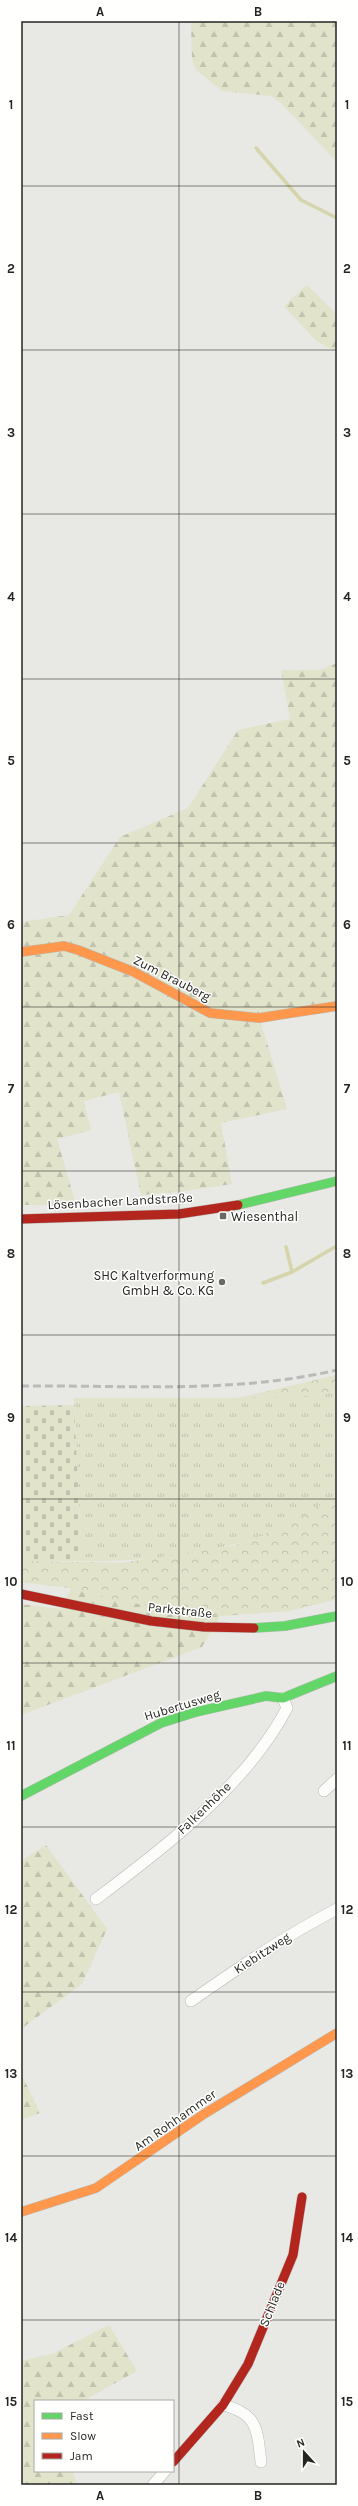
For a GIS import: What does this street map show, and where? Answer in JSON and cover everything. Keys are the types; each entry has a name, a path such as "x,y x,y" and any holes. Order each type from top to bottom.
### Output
{"street":[{"name":"Zum Brauberg","path":"21,952 64,946 78,950 134,972 210,1013 235,1017 259,1018 337,1006"},
{"name":"Lösenbacher Landstraße","path":"21,1219 78,1215 180,1214 256,1201 337,1181"},
{"name":"Parkstraße","path":"21,1594 72,1603 124,1617 184,1626 285,1628 337,1616"},
{"name":"Hubertusweg","path":"21,1796 130,1740 143,1730 165,1721 266,1696 283,1698 337,1676"},
{"name":"Falkenhöhe","path":"96,1899 210,1807 243,1770 280,1721 287,1708 283,1698"},
{"path":"324,1791 337,1779"},
{"name":"Kiebitzweg","path":"191,2001 245,1963 306,1925 337,1909"},
{"name":"Am Rohhammer","path":"21,2212 96,2188 137,2162 204,2114 337,2033"},
{"name":"Schlade","path":"174,2461 223,2404 248,2364 293,2255 302,2197"},
{"path":"223,2404 239,2409 250,2416 258,2440 261,2462"},
{"path":"153,2485 164,2472"}],"green space":[{"path":"191,21 337,21 337,162 281,103 271,96 222,91 196,70 192,60"},
{"path":"307,285 337,315 337,352 316,341 284,306"},
{"path":"337,663 337,1003 261,1023 287,1109 221,1123 232,1184 178,1192 141,1195 119,1092 84,1101 91,1130 57,1139 76,1205 21,1205 21,922 69,915 120,837 188,808 238,730 290,719 281,670 320,670"},
{"path":"337,1375 337,1391 292,1398 238,1398"},
{"path":"337,1391 337,1496 278,1529 234,1544 182,1555 129,1560 82,1561 74,1398 292,1398"},
{"path":"74,1405 82,1561 21,1561 21,1406"},
{"path":"337,1496 337,1599 288,1611 220,1616 202,1647 21,1715 21,1604 61,1609 71,1588 21,1582 21,1561 121,1563 233,1546 278,1529"},
{"path":"337,1496 337,1599 288,1611 220,1616 118,1601 71,1588 21,1582 21,1561 121,1563 233,1546 278,1529"},
{"path":"46,1845 107,1929 82,1984 21,2029 21,1861"},
{"path":"21,2073 40,2113 21,2120"},
{"path":"109,2325 137,2371 85,2400 34,2400 34,2472 73,2472 77,2485 21,2485 21,2361 52,2354"}],"waterway":[{"path":"256,148 301,200 337,218"},
{"path":"286,1247 292,1272"},
{"path":"263,1283 292,1272 335,1247"}],"railway":[{"path":"21,1386 180,1387 298,1378 337,1370"}],"traffic: fast":[{"path":"238,1205 337,1181"},
{"path":"254,1628 285,1626 337,1616"},
{"path":"21,1796 161,1723 196,1712 266,1696 283,1698 337,1676"}],"traffic: slow":[{"path":"21,952 64,946 78,950 134,972 210,1013 259,1018 337,1006"},
{"path":"21,2212 96,2188 204,2114 337,2033"}],"traffic: jam":[{"path":"21,1219 179,1214 238,1205"},
{"path":"21,1594 151,1621 204,1627 254,1628"},
{"path":"174,2461 223,2405 248,2364 293,2255 302,2197"}],"place":[{"name":"Wiesenthal","path":"223,1216"},
{"name":"SHC Kaltverformung GmbH & Co. KG","path":"222,1282"}]}
